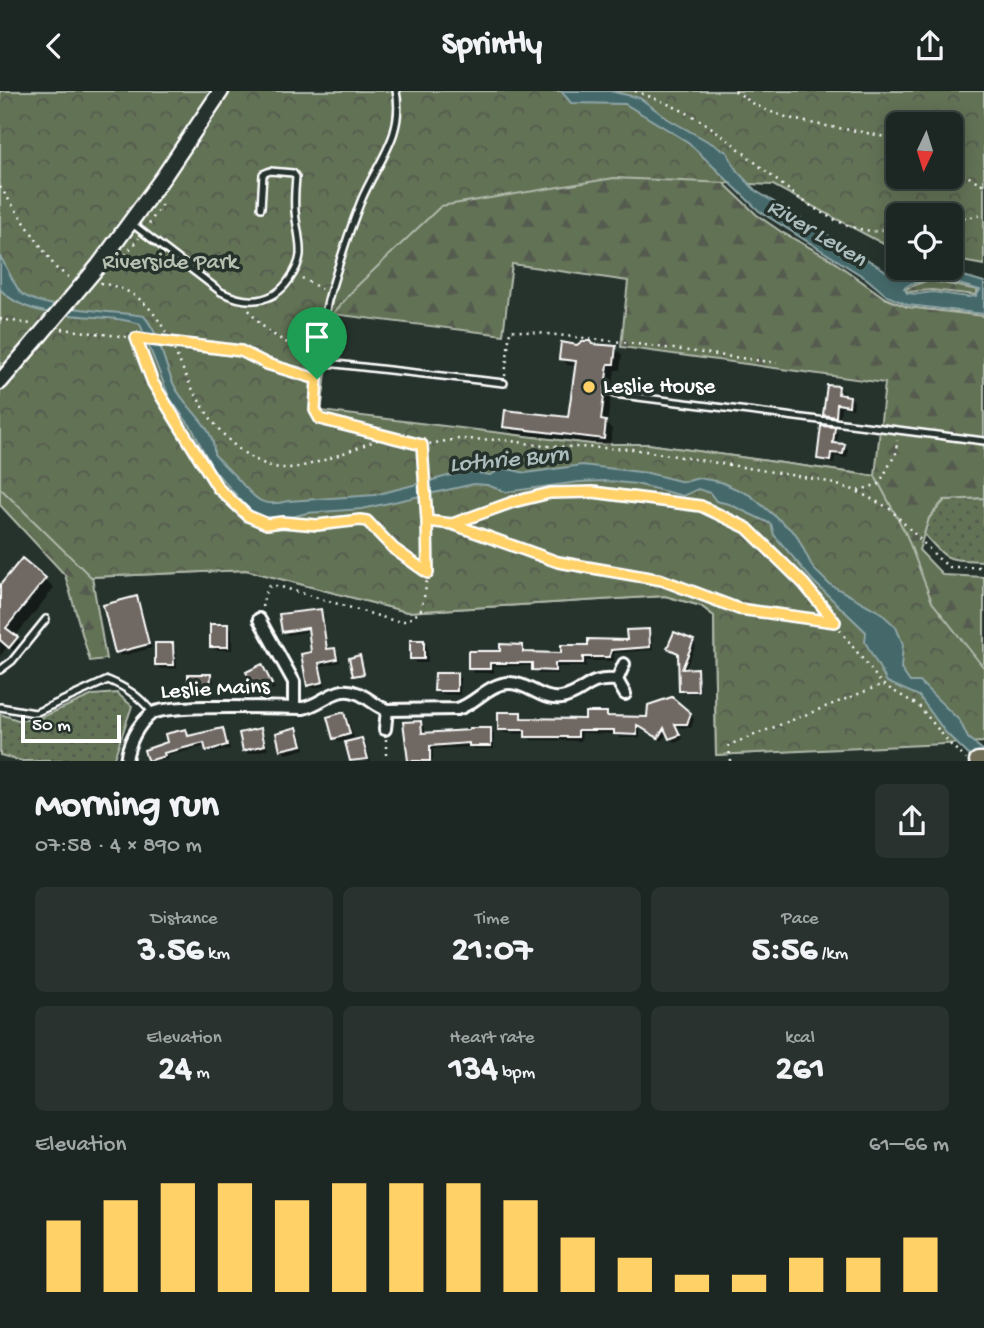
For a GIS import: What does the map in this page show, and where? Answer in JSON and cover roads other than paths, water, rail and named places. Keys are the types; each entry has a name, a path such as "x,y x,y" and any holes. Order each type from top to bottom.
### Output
{"main road":[{"path":"0,381 99,265 200,125 221,91"},
{"path":"978,761 984,761"}],"street":[{"name":"Leslie Mains","path":"259,619 294,682 294,708"},
{"path":"617,680 624,664"},
{"path":"386,729 387,710 457,709 500,684 517,684 544,696 561,698 596,680 617,680"},
{"path":"617,680 625,694"},
{"name":"Leslie Mains","path":"126,761 128,747 137,731 153,713 175,709 311,707 332,694 348,690 387,710"}],"lane":[{"path":"317,379 330,294 361,201 394,137 399,106 396,91"},
{"path":"131,223 221,292 253,301 275,295 284,288 298,263 296,177 293,173 270,171 263,174 261,208"},
{"path":"320,359 327,363 504,383"},
{"path":"614,394 984,441"},
{"path":"0,670 12,661 47,619"},
{"path":"0,707 34,713 108,680 141,698 153,713"}],"water":[{"name":"River Leven","path":"561,91 610,91 640,98 668,119 727,152 737,171 756,191 886,271 886,280 925,280 904,288 907,293 933,292 976,296 980,290 938,280 963,280 963,276 984,282 984,314 908,305 887,296 867,279 759,211 688,142 625,104 571,103"},
{"path":"0,256 19,291 31,299 62,306 144,316 158,341 174,385 210,435 214,454 253,495 264,502 375,495 467,471 490,475 503,468 526,473 582,465 648,473 684,482 699,478 721,482 750,495 796,534 813,568 829,584 880,612 896,627 903,644 901,669 910,682 920,682 960,721 968,738 984,751 984,761 975,761 946,733 919,696 887,682 865,642 866,632 813,581 774,535 771,524 729,504 716,501 710,493 698,489 683,496 636,484 606,481 506,492 487,485 474,484 362,509 260,519 212,468 192,428 170,399 140,324 29,308 0,289"}],"place":[{"name":"Leslie House","path":"589,387"}],"park label":[{"name":"Riverside Park","path":"170,263"}],"water label":[{"name":"Lothrie Burn","path":"509,461"}]}
